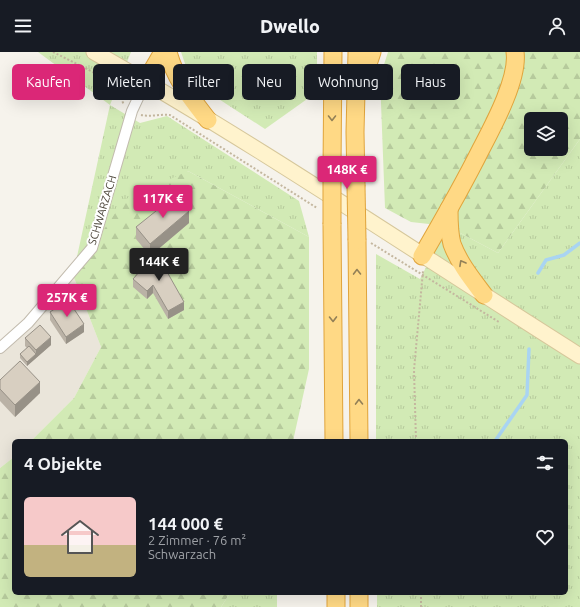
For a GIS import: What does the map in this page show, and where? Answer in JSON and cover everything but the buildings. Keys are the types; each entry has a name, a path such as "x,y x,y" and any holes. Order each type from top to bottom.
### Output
{"highway":[{"path":"156,64 163,52"},
{"path":"168,52 175,72 183,88 208,120"},
{"path":"357,52 355,132 359,439"},
{"path":"355,132 368,64 372,52"},
{"path":"422,256 449,209 497,118 512,81 516,52"},
{"path":"332,56 334,439"},
{"path":"449,209 452,243 462,264 484,295"},
{"path":"336,595 336,607"},
{"path":"359,595 359,607"}],"main road":[{"path":"94,52 116,64"},
{"path":"165,93 340,202 580,356"}],"street":[{"name":"SCHWARZACH","path":"0,348 28,323 92,248 132,112 137,100"}],"path":[{"path":"53,52 91,71 116,87 123,104 132,112"},
{"path":"416,439 414,370 423,276 422,256"},
{"path":"421,595 421,607"}],"shaded area":[{"path":"73,275 101,347 74,398 33,439 12,439 12,459 0,468 0,340"}],"green space":[{"path":"38,52 131,52 126,64 93,64 93,92 85,87 85,64 54,64"},
{"path":"181,52 317,52 317,64 304,64 304,100 306,100 265,129 220,100 234,100 234,64 185,64"},
{"path":"388,52 580,52 580,139 568,156 568,112 524,112 524,156 568,156 498,253 447,226 411,222 385,208 381,100 393,100 393,64 384,64"},
{"path":"103,100 112,100 110,105"},
{"path":"110,105 140,123 167,116 299,201 309,237 188,171 73,275"},
{"path":"580,139 580,607 377,607 377,595 568,595 568,439 376,439 376,254 420,279 447,226 498,253"},
{"path":"188,171 309,237 309,369 293,439 33,439 74,398 101,347 73,275 124,200"},
{"path":"12,459 12,595 229,595 221,607 0,607 0,468"},
{"path":"229,595 277,595 277,607 221,607"}],"waterway":[{"path":"538,273 546,260 564,255 580,243"},
{"path":"496,439 527,395 529,349"}]}
